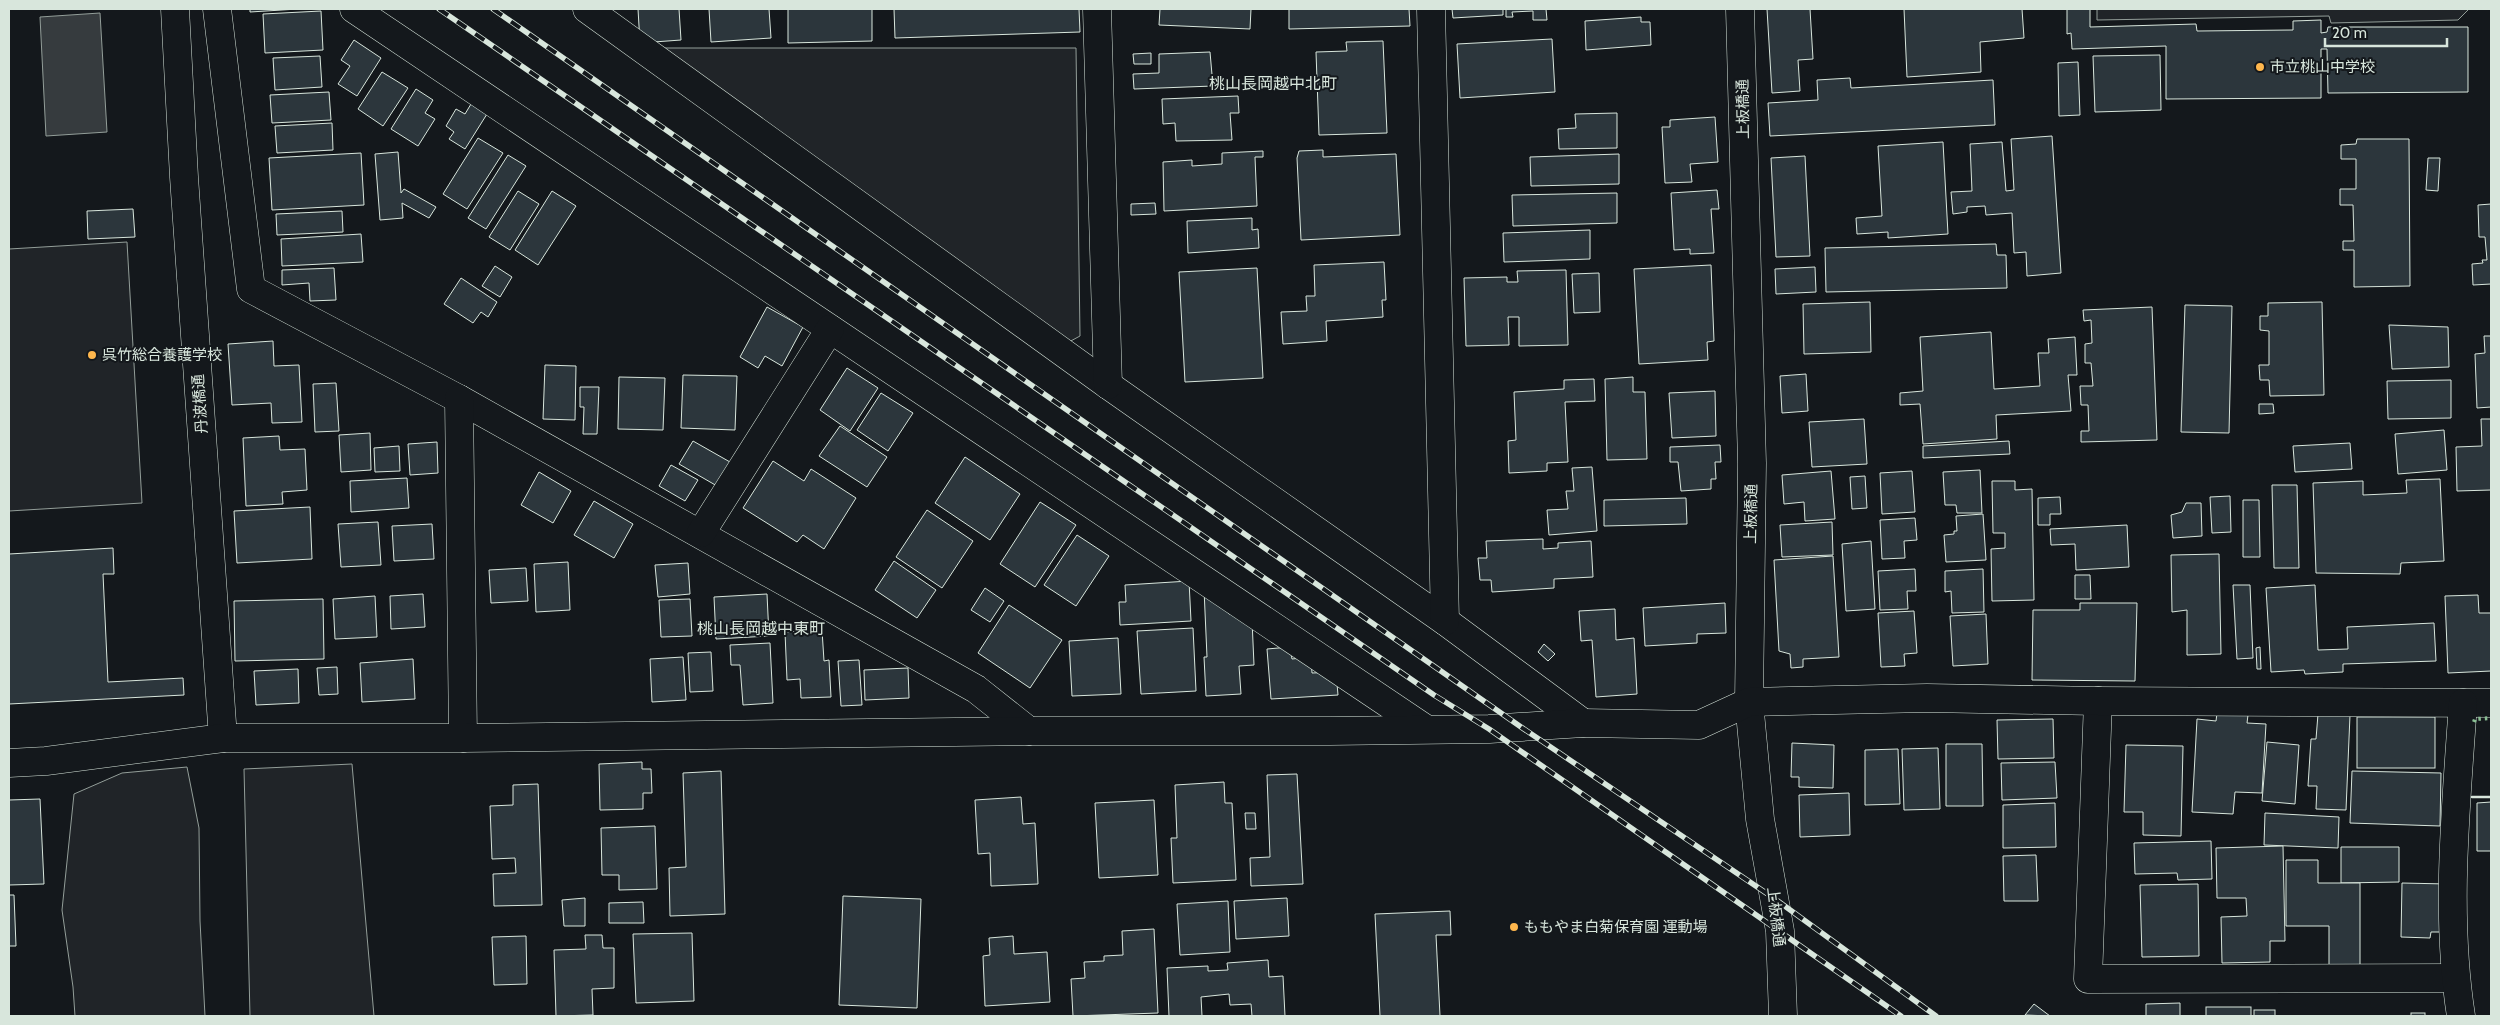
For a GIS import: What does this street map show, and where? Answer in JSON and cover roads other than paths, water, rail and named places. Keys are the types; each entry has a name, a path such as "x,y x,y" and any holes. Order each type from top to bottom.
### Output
{"street":[{"name":"丹波橋通","path":"175,9 223,738"},
{"path":"217,9 251,289 459,399 976,689 1029,732"},
{"path":"354,9 1426,729"},
{"path":"587,9 1108,385 1445,621 1584,722"},
{"path":"1097,9 1108,385"},
{"path":"1431,9 1445,621"},
{"name":"上板橋通","path":"1740,9 1752,463 1749,702 1760,819 1780,931 1783,1016"},
{"path":"701,534 830,329"},
{"path":"459,399 463,738"},
{"path":"9,763 46,761 223,738 463,738 1330,731 1490,729 1584,722 1699,725 1749,702 1927,698 2491,703"},
{"path":"2098,701 2088,980 2455,978"},
{"path":"2461,1016 2455,978 2454,835 2463,703"}],"railway":[{"path":"439,9 1434,695 1489,729 1901,1016"},
{"path":"493,9 1521,727 1775,899 1936,1016"}],"place":[{"name":"市立桃山中学校","path":"2260,67"},
{"name":"呉竹総合養護学校","path":"92,355"},
{"name":"ももやま白菊保育園 運動場","path":"1514,927"}],"district":[{"name":"桃山長岡越中北町","path":"1273,83"},
{"name":"桃山長岡越中東町","path":"761,628"}]}
